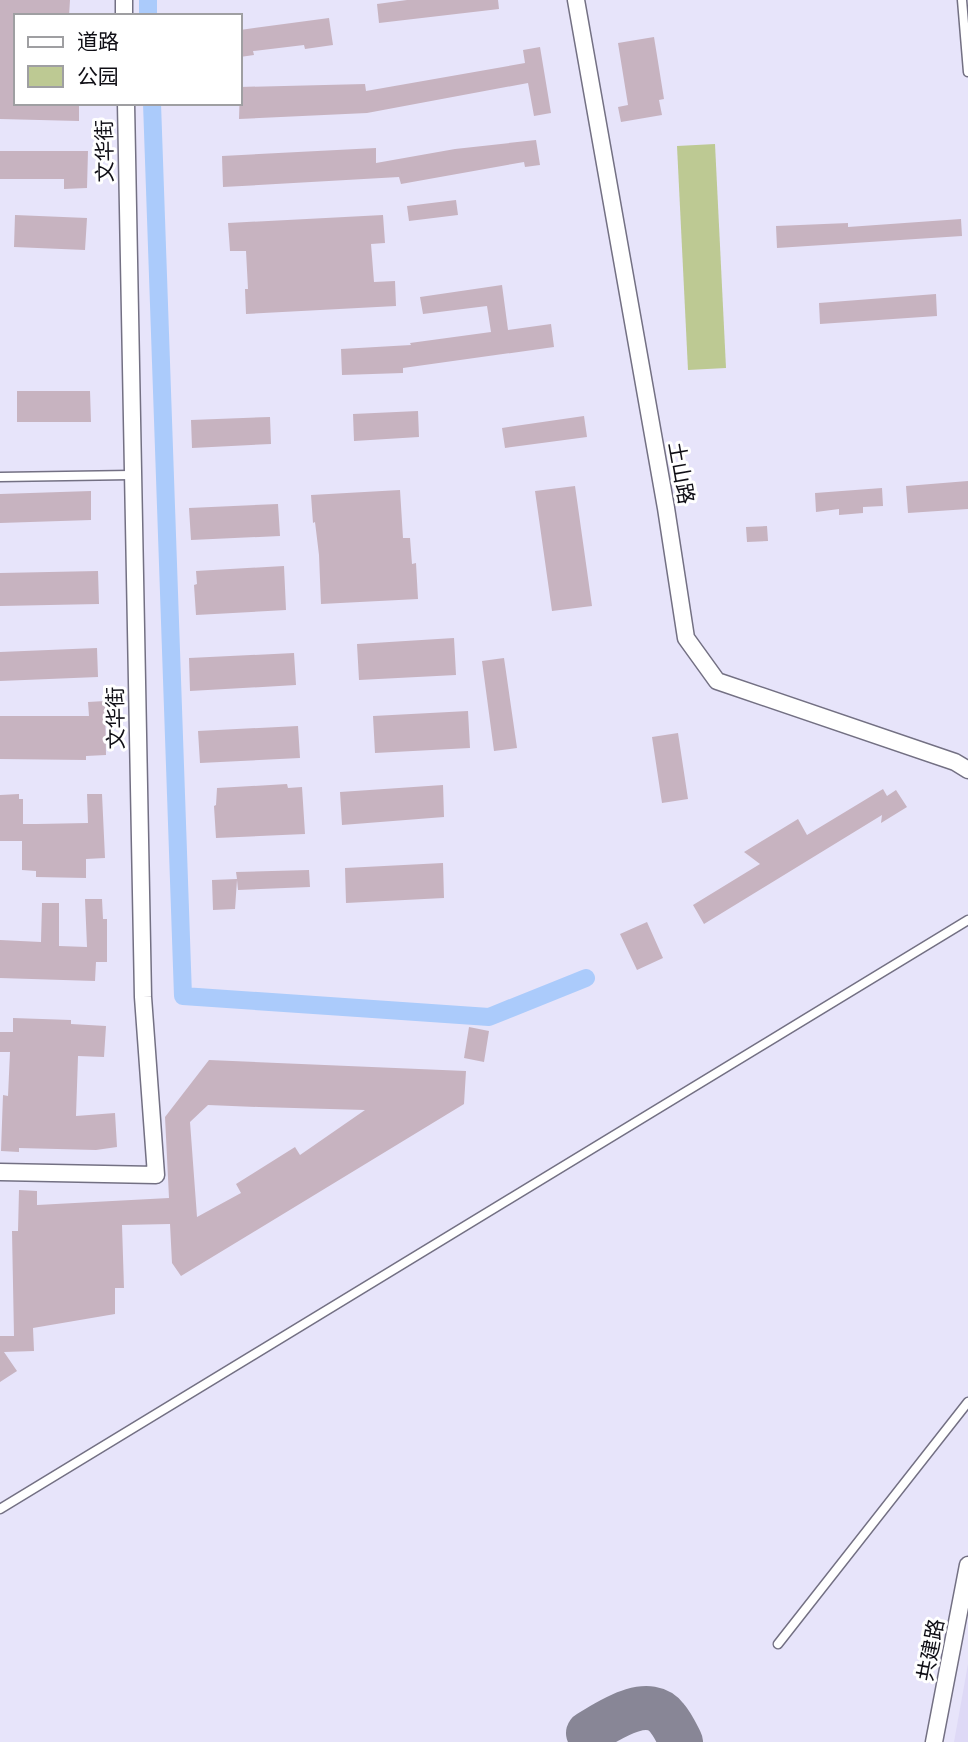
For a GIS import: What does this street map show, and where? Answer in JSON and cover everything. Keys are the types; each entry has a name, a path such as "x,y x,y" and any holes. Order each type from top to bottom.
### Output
{"street":[{"name":"土山路","path":"576,0 666,508 686,638 717,681 955,762 968,770"},
{"name":"文华街","path":"0,1172 156,1175 143,997 126,105"},
{"name":"共建路","path":"934,1742 968,1565"}],"lane":[{"path":"962,0 968,72"},
{"path":"0,477 131,475"},
{"path":"0,1509 968,920"},
{"path":"778,1644 968,1402"}],"shaded area":[{"path":"968,1664 968,1742 954,1742"}],"green space":[{"path":"715,144 726,368 688,370 677,146"}],"building":[{"path":"0,0 70,0 69,14 14,14 14,105 79,105 79,121 0,119"},
{"path":"407,0 498,0 499,9 379,23 377,4"},
{"path":"329,18 333,45 305,49 304,45 253,51 254,55 242,57 242,30"},
{"path":"654,37 664,99 659,100 662,115 621,122 618,107 628,105 618,43"},
{"path":"540,47 551,113 534,116 528,83 367,113 239,119 242,87 365,84 366,91 525,63 523,50"},
{"path":"536,140 540,165 525,167 524,162 401,184 399,177 223,187 222,156 376,148 376,163 455,149"},
{"path":"0,151 88,151 87,188 64,189 64,179 0,179"},
{"path":"456,200 458,215 409,221 407,206"},
{"path":"15,215 87,218 85,250 14,247"},
{"path":"383,215 385,243 371,244 374,282 395,281 396,306 246,314 246,251 230,251 228,223"},
{"path":"961,219 962,236 777,248 776,226 848,223 848,227"},
{"path":"502,285 508,330 551,324 554,347 403,368 403,373 342,375 341,349 411,345 410,343 491,332 487,306 423,314 420,297"},
{"path":"936,294 937,316 820,324 819,303"},
{"path":"17,391 90,391 91,422 17,422"},
{"path":"418,411 419,437 354,441 353,414"},
{"path":"584,416 587,437 505,448 502,428"},
{"path":"270,417 271,444 192,448 191,420"},
{"path":"968,481 968,509 908,513 906,486"},
{"path":"575,486 592,606 552,611 535,491"},
{"path":"882,488 883,506 863,507 863,513 839,515 839,509 816,512 815,493"},
{"path":"400,490 403,538 410,538 412,564 416,563 418,599 321,604 319,555 311,495"},
{"path":"91,491 91,520 0,523 0,494"},
{"path":"278,504 280,536 191,540 189,508"},
{"path":"767,526 768,541 747,542 746,527"},
{"path":"284,566 286,610 196,615 196,571"},
{"path":"98,571 99,604 0,606 0,573"},
{"path":"454,638 456,675 359,680 357,644"},
{"path":"97,648 98,677 0,681 0,652"},
{"path":"294,653 296,685 190,691 189,658"},
{"path":"504,658 517,748 494,751 482,661"},
{"path":"105,701 106,755 86,756 86,760 0,759 0,716 89,716 88,702"},
{"path":"468,711 470,748 375,753 373,716"},
{"path":"298,726 300,758 200,763 198,731"},
{"path":"678,733 688,799 662,803 652,737"},
{"path":"287,784 288,788 302,787 305,834 216,838 214,806 217,788"},
{"path":"443,785 444,817 342,825 340,792"},
{"path":"883,789 887,796 896,790 907,807 881,823 882,815 704,924 693,905 760,864 744,852 798,819 807,835"},
{"path":"19,794 19,799 23,799 23,824 36,824 88,823 87,794 102,794 105,858 86,859 86,878 36,877 36,871 22,870 22,841 0,841 0,795"},
{"path":"443,863 444,898 346,903 345,868"},
{"path":"309,870 310,887 238,890 237,880 235,909 213,910 212,880 237,879 236,872"},
{"path":"85,899 102,899 103,919 107,919 107,962 96,962 95,981 0,978 0,940 41,942 42,903 59,903 59,946 87,947"},
{"path":"647,922 663,958 637,970 620,934"},
{"path":"13,1018 71,1020 71,1024 106,1026 104,1057 78,1056 76,1116 115,1113 117,1147 96,1150 19,1148 19,1152 1,1151 3,1095 8,1096 10,1052 0,1052 0,1032 13,1032"},
{"path":"469,1027 489,1031 484,1062 464,1058"},
{"path":"209,1060 466,1071 464,1104 181,1276 172,1263 170,1224 122,1225 124,1288 115,1288 115,1314 33,1328 34,1351 4,1352 17,1371 0,1382 0,1336 14,1336 12,1231 18,1231 19,1190 37,1191 37,1205 169,1198 165,1117","holes":["208,1105 365,1110 300,1155 295,1147 236,1184 241,1193 197,1217 190,1122"]}],"waterway":[{"path":"148,0 148,14"},
{"path":"152,105 183,996 489,1017 586,978"}],"taxiway":[{"path":"588,1733 628,1712 649,1708 659,1711 667,1718 681,1742"}]}
